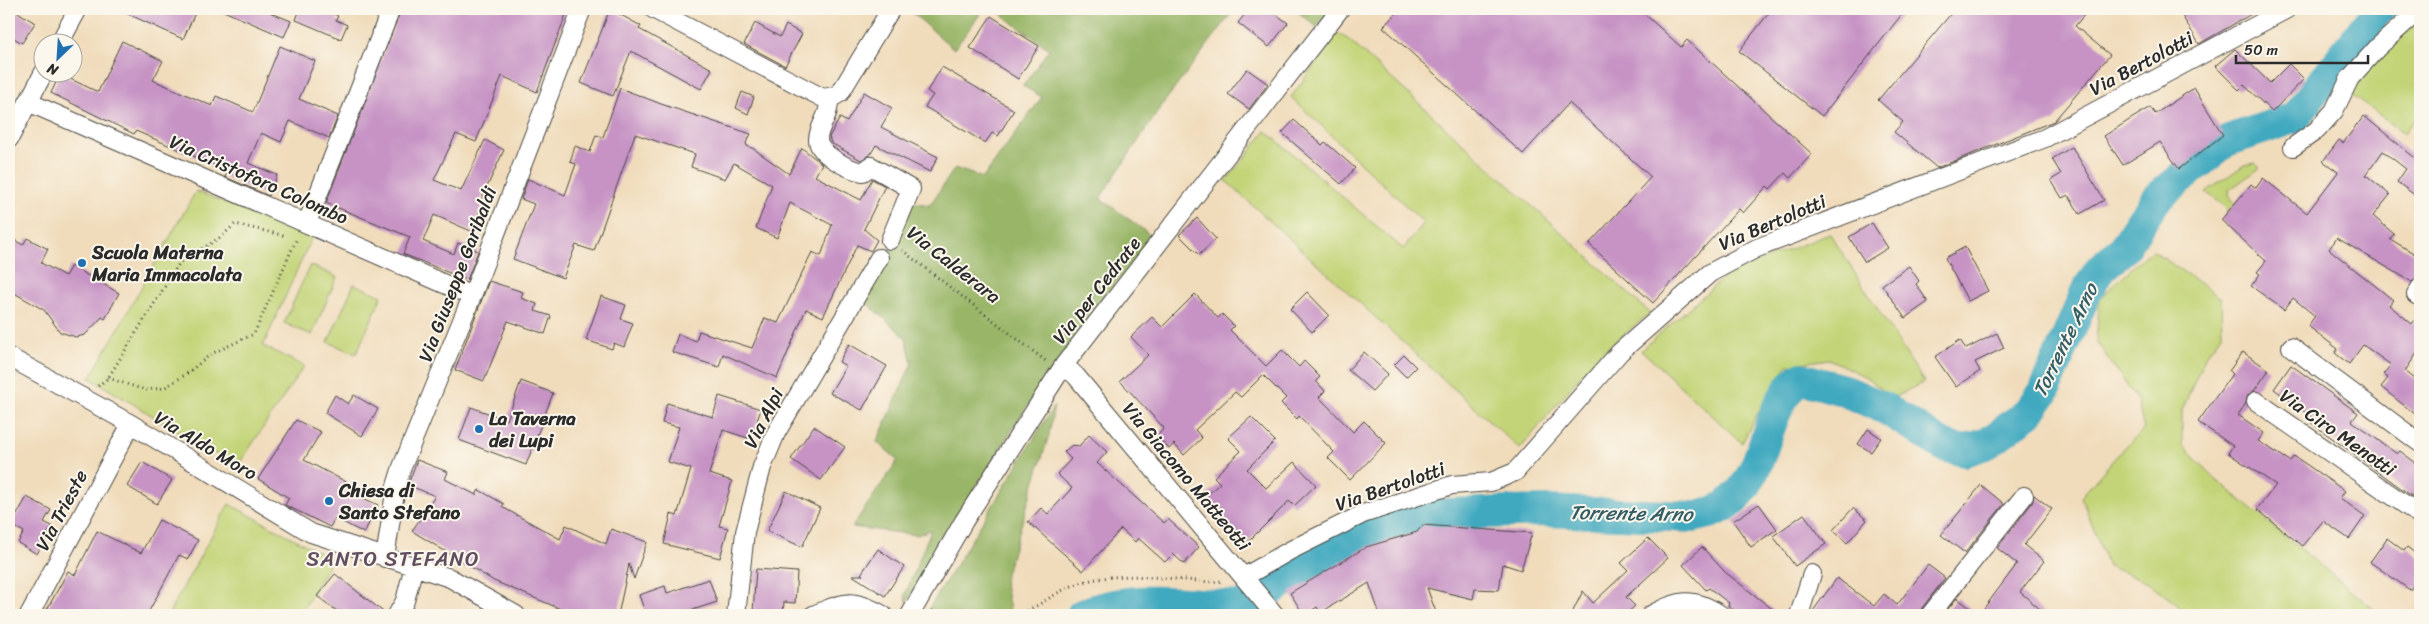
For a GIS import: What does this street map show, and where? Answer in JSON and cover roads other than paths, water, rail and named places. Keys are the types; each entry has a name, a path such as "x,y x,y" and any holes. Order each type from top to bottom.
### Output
{"street":[{"path":"65,32 78,9"},
{"path":"307,223 391,9"},
{"name":"Via Giuseppe Garibaldi","path":"385,558 396,486 402,467 472,296 582,9"},
{"path":"653,9 816,96 829,98 840,93 891,9"},
{"name":"Via per Cedrate","path":"912,612 970,513 1062,369 1340,9"},
{"name":"Via Bertolotti","path":"1248,582 1289,551 1363,514 1452,485 1491,482 1515,472 1620,352 1710,273 1732,260 1757,248 2045,138 2287,9"},
{"path":"2292,147 2317,130 2334,111 2350,78 2378,47 2420,9"},
{"path":"9,139 39,82"},
{"name":"Via Calderara","path":"829,98 830,110 818,139 821,150 850,170 863,172 872,166 911,189 890,240"},
{"name":"Via Cristoforo Colombo","path":"28,102 472,296"},
{"name":"Via Alpi","path":"736,615 745,532 762,467 776,433 879,258"},
{"path":"2292,346 2420,443"},
{"name":"Via Aldo Moro","path":"9,357 131,424 312,533 450,578 516,615"},
{"name":"Via Giacomo Matteotti","path":"1062,369 1076,376 1274,614"},
{"name":"Via Ciro Menotti","path":"2256,401 2420,515"},
{"name":"Via Trieste","path":"29,615 131,424"},
{"path":"1930,615 2024,496"},
{"path":"398,615 405,600 414,566"},
{"path":"1799,615 1812,574"},
{"path":"1651,615 1671,603 1690,601 1708,606 1722,615"},
{"path":"813,615 840,604 853,602 883,615"}],"waterway":[{"name":"Torrente Arno","path":"1082,615 1100,608 1139,602 1180,602 1239,607 1252,603 1335,547 1417,515 1544,511 1693,517 1712,512 1733,500 1746,485 1755,468 1777,410 1787,393 1800,378 1843,390 1886,409 1944,446 1964,451 1988,443 2028,413 2044,392 2087,290 2101,268 2122,250 2157,198 2226,141 2294,118 2379,9"}],"place":[{"name":"Scuola Materna Maria Immacolata","path":"82,263"},
{"name":"La Taverna dei Lupi","path":"479,429"},
{"name":"Chiesa di Santo Stefano","path":"329,501"}],"district":[{"name":"SANTO STEFANO","path":"393,559"}]}
